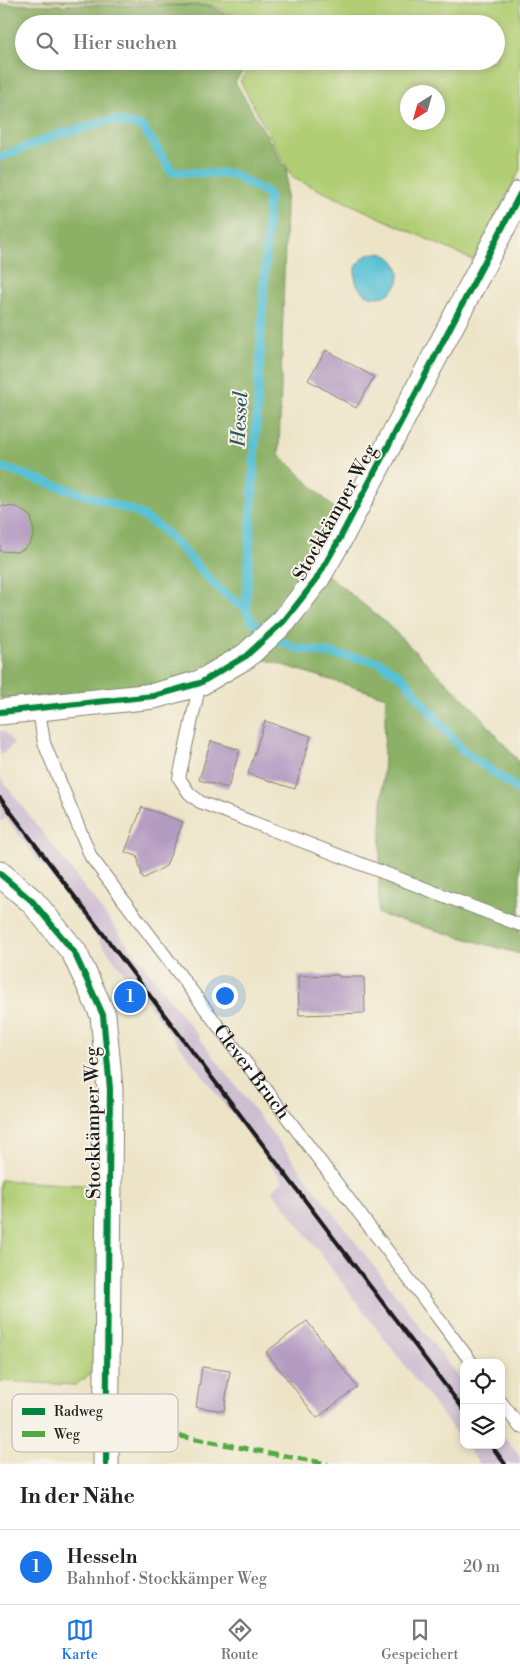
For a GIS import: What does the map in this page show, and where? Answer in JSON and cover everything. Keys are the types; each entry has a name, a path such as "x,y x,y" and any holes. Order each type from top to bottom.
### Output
{"street":[{"name":"Stockkämper Weg","path":"0,712 39,710 154,696 200,683 246,656 284,621 316,580 339,540 520,194"},
{"name":"Stockkämper Weg","path":"0,874 32,901 74,952 103,1015 110,1089 106,1394"}],"lane":[{"path":"200,683 180,778 189,793 194,797 219,809 520,925"},
{"name":"Clever Bruch","path":"39,710 44,743 91,857 469,1359"},
{"path":"503,1404 520,1427"}],"shaded area":[{"path":"0,730 7,734 14,744 0,756"},
{"path":"0,777 460,1379 460,1439 272,1190 283,1181 6,818 0,822"},
{"path":"505,1438 520,1457 520,1464 479,1464 468,1449 505,1449"}],"green space":[{"path":"8,0 520,0 520,170 473,260 293,178 240,81 248,70 505,70 505,15 233,15 212,5"},
{"path":"0,4 210,6 228,15 15,15 15,70 244,70 235,82 287,170 279,454 336,510 313,563 386,623 475,710 520,763 520,954 378,914 386,697 234,650 171,683 118,694 0,698"},
{"path":"0,1180 97,1186 97,1370 75,1385 0,1381"}],"water":[{"path":"381,253 393,259 398,266 398,284 393,291 386,296 373,297 365,294 358,287 355,271 358,263 365,256"}],"building":[{"path":"326,350 374,377 356,408 308,380"},
{"path":"0,506 17,507 31,517 34,534 30,543 24,549 16,552 0,551"},
{"path":"265,721 311,736 295,789 248,774"},
{"path":"211,741 240,750 228,788 199,780"},
{"path":"142,807 183,822 166,866 143,879 137,856 125,852"},
{"path":"339,975 339,977 364,977 365,1013 299,1015 298,976"},
{"path":"307,1321 357,1387 317,1418 266,1352"},
{"path":"202,1367 230,1371 224,1411 196,1407"}],"waterway":[{"name":"Hessel","path":"0,157 60,134 112,120 143,127 172,172 232,174 269,194 246,608 251,620 278,640 296,648 380,662 404,679 462,750 520,791"},
{"path":"0,467 131,510 149,520 178,545 230,598 246,608"}],"railway":[{"path":"0,798 460,1405"},
{"path":"494,1449 505,1464"}],"marked path":[{"path":"178,1436 328,1464"}],"cycle path":[{"path":"0,712 154,696 200,683 246,656 284,621 316,580 339,540 520,194"},
{"path":"0,874 32,901 74,952 103,1015 110,1089 107,1394"},
{"path":"106,1452 106,1464"}],"place":[{"name":"Hesseln","path":"130,997"}]}
